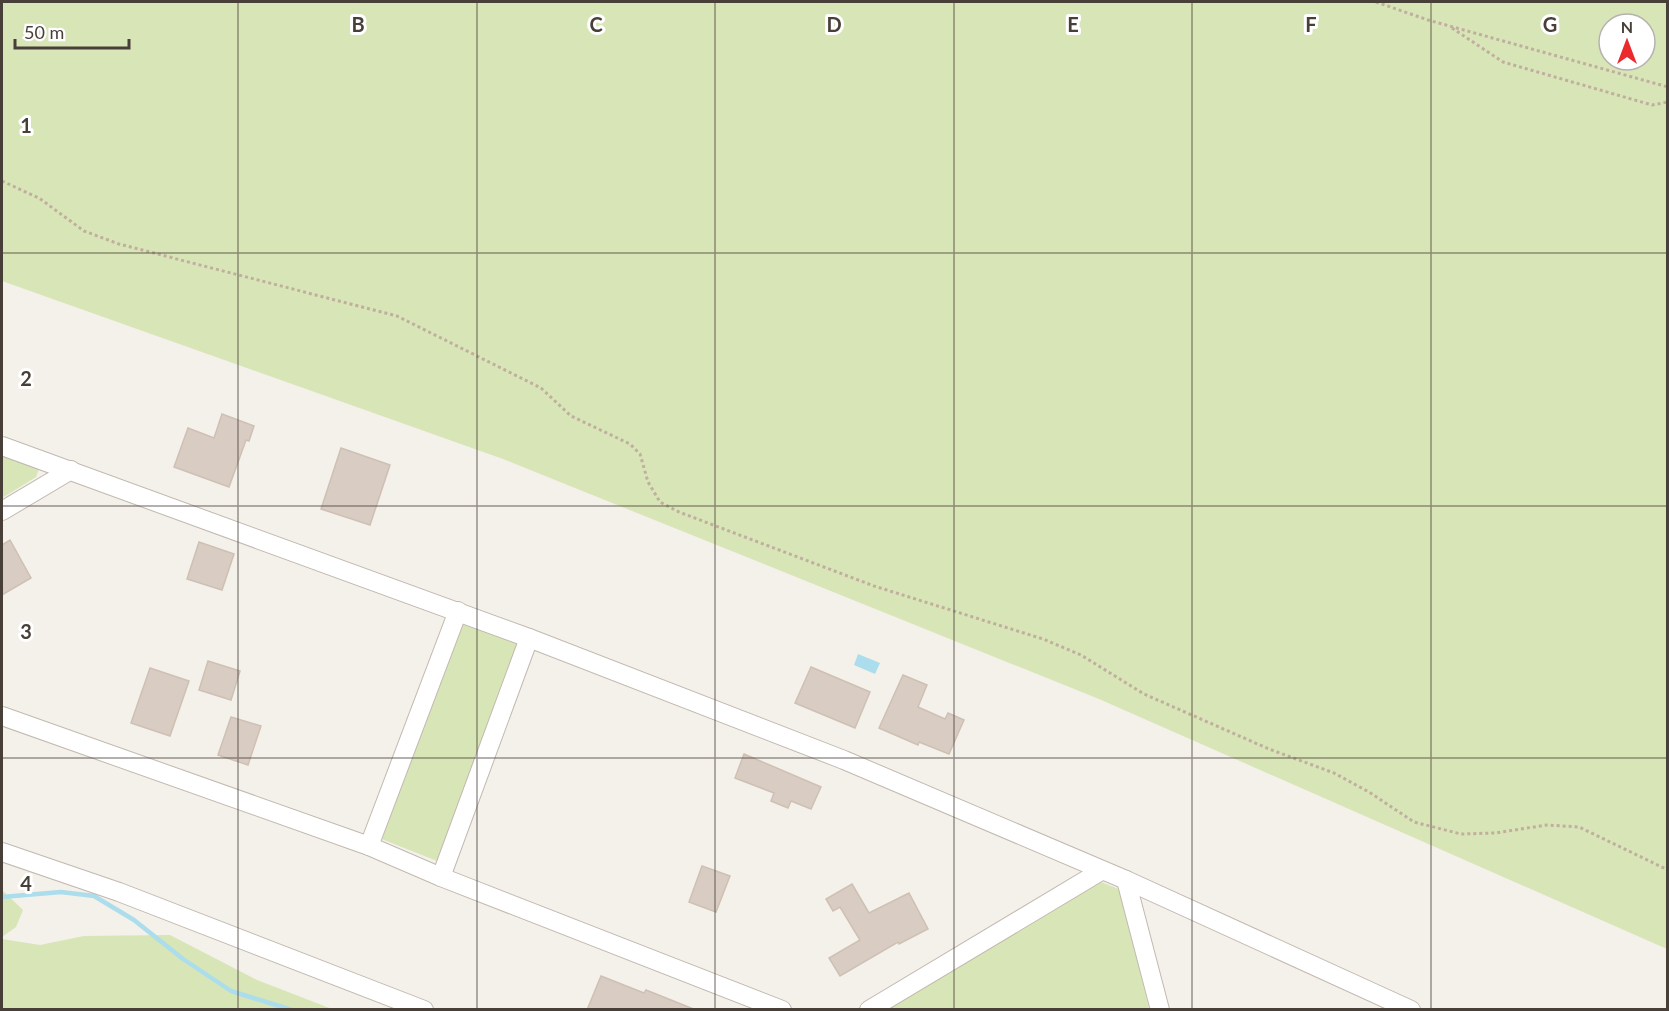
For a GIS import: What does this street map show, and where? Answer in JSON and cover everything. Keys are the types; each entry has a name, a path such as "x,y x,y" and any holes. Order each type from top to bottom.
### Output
{"street":[{"path":"2,446 458,611 844,760 1126,880 1411,1010"},
{"path":"2,511 71,470"},
{"path":"369,846 458,611"},
{"path":"441,877 529,638"},
{"path":"2,716 369,846 441,877 782,1010"},
{"path":"2,852 119,892 424,1010"},
{"path":"868,1010 1101,871"},
{"path":"1126,880 1160,1010"}],"path":[{"path":"1376,2 1450,26 1668,87"},
{"path":"1450,26 1503,62 1652,105 1668,102"},
{"path":"2,181 39,198 84,231 119,244 397,316 541,388 571,416 630,444 640,454 648,482 660,502 679,512 874,586 1081,655 1144,694 1269,749 1334,773 1370,792 1414,822 1461,834 1495,833 1547,825 1579,827 1668,870"}],"green space":[{"path":"2,2 1667,2 1667,949 1099,699 503,459 2,281"},
{"path":"2,453 40,466 36,477 2,498"},
{"path":"461,621 520,643 437,861 379,838"},
{"path":"1101,882 1121,890 1149,1009 874,1010"},
{"path":"2,890 23,910 16,927 2,937"},
{"path":"170,935 257,980 332,1009 2,1009 2,939 40,945 84,936"}],"water":[{"path":"858,654 880,663 875,674 854,665"}],"building":[{"path":"222,414 254,426 249,441 246,440 229,487 174,467 188,428 214,438"},
{"path":"341,448 390,465 370,525 321,509"},
{"path":"10,540 31,578 2,595 2,545"},
{"path":"199,542 234,554 222,590 187,579"},
{"path":"208,661 240,671 231,700 199,690"},
{"path":"811,667 870,692 855,728 795,703"},
{"path":"150,668 189,681 170,736 131,723"},
{"path":"903,675 927,685 918,707 945,719 948,713 964,720 949,754 919,742 918,745 879,728"},
{"path":"231,717 261,726 248,765 218,755"},
{"path":"744,754 821,787 811,809 791,801 788,808 771,801 774,793 735,778"},
{"path":"702,866 730,876 716,912 689,902"},
{"path":"852,884 869,913 909,893 928,929 899,944 898,942 840,976 829,958 860,940 840,907 833,911 826,899"},
{"path":"601,976 644,993 646,990 696,1010 587,1010"}],"waterway":[{"path":"2,897 61,892 94,896 134,920 183,959 231,991 292,1010"}]}
